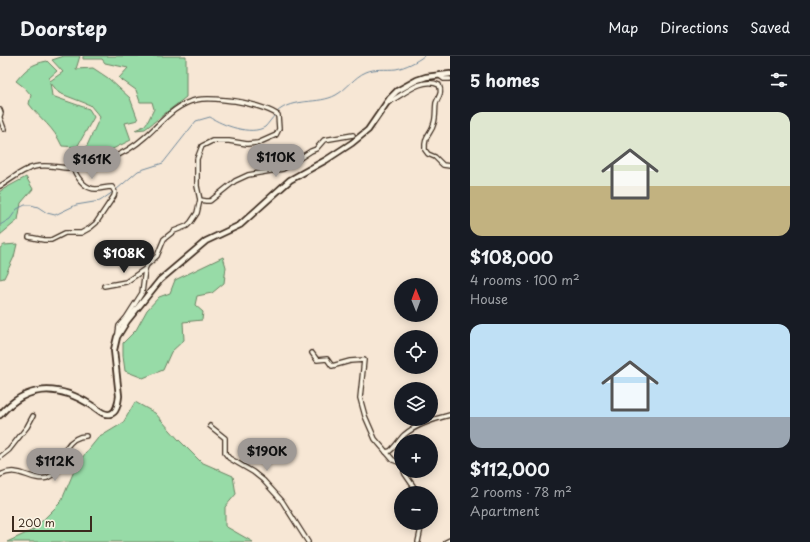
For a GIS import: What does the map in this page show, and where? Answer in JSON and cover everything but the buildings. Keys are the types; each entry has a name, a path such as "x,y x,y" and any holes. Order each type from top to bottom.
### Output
{"main road":[{"path":"0,415 23,395 50,390 76,397 89,403 105,414 114,413 118,401 114,350 118,333 153,288 182,260 206,241 240,225 290,180 326,160 352,143 368,130 397,91 417,80 426,77 450,74"}],"street":[{"path":"440,76 444,79 450,79"},
{"path":"387,103 405,91 416,86 431,83 439,85 441,89 436,104 435,121 426,137 425,150 428,154 435,156 443,165 450,166"},
{"path":"0,186 33,167 44,166 73,168 96,163 128,150 146,137 174,111 195,100 210,98 238,102 273,111 278,115 279,129 276,135 268,140 247,144 229,141 212,141 202,146 197,159 196,168 197,186 200,200 197,213 192,222 187,226 174,231 164,239 157,256 147,264 142,293 119,326 118,333"},
{"path":"0,110 0,117 4,129"},
{"path":"200,200 210,201 235,182 248,175 283,169 316,149 324,140 353,136"},
{"path":"28,237 51,240 64,233 81,233 96,223 115,192 112,186 95,189 86,187 73,168"},
{"path":"104,286 126,282 145,269"},
{"path":"312,353 317,360 327,359 332,366 350,361 364,360 360,398 361,404 375,439 394,460"},
{"path":"386,452 390,451 403,436 416,427 437,418 450,415"},
{"path":"0,457 9,450 27,427 33,416"},
{"path":"210,426 225,438 225,453 229,458 260,477 279,497 308,542"},
{"path":"0,475 11,471 35,477 47,478 55,473 62,452 74,440 80,436 86,436"},
{"path":"418,542 421,530"},
{"path":"446,542 450,540"}],"green space":[{"path":"64,56 80,56 76,69 93,68 108,78 130,98 138,120 125,123 131,140 84,163 85,150 100,117 90,105 59,93 50,82 52,96 89,109 94,117 77,147 62,146 55,133 29,104 31,95 16,81 29,68 47,61 57,71 49,78 50,81 63,72 52,60"},
{"path":"83,56 186,56 186,97 145,129 135,130 144,126 148,121 154,109 152,102 140,102 136,90 119,78 128,68 105,63 102,59 83,59"},
{"path":"26,177 33,189 21,203 18,220 0,235 0,191"},
{"path":"17,244 14,257 4,278 0,279 0,248 4,245"},
{"path":"223,257 226,267 224,283 212,293 197,296 195,305 203,312 202,320 183,322 184,340 171,352 163,370 143,378 125,371 123,343 136,330 147,310 159,297 170,293 175,280"},
{"path":"135,402 155,413 201,462 233,476 236,494 225,507 225,526 253,542 7,542 33,530 61,502 77,464 98,438 123,423"}],"waterway":[{"path":"277,112 290,104 321,100 336,95 366,72 400,68 411,64 424,56"},
{"path":"116,190 138,171 163,163 196,121 210,117 229,126 252,130 265,127 275,115"},
{"path":"0,225 10,219 17,209 25,205 38,207 47,213 55,215 76,205 100,201 113,192"}]}
